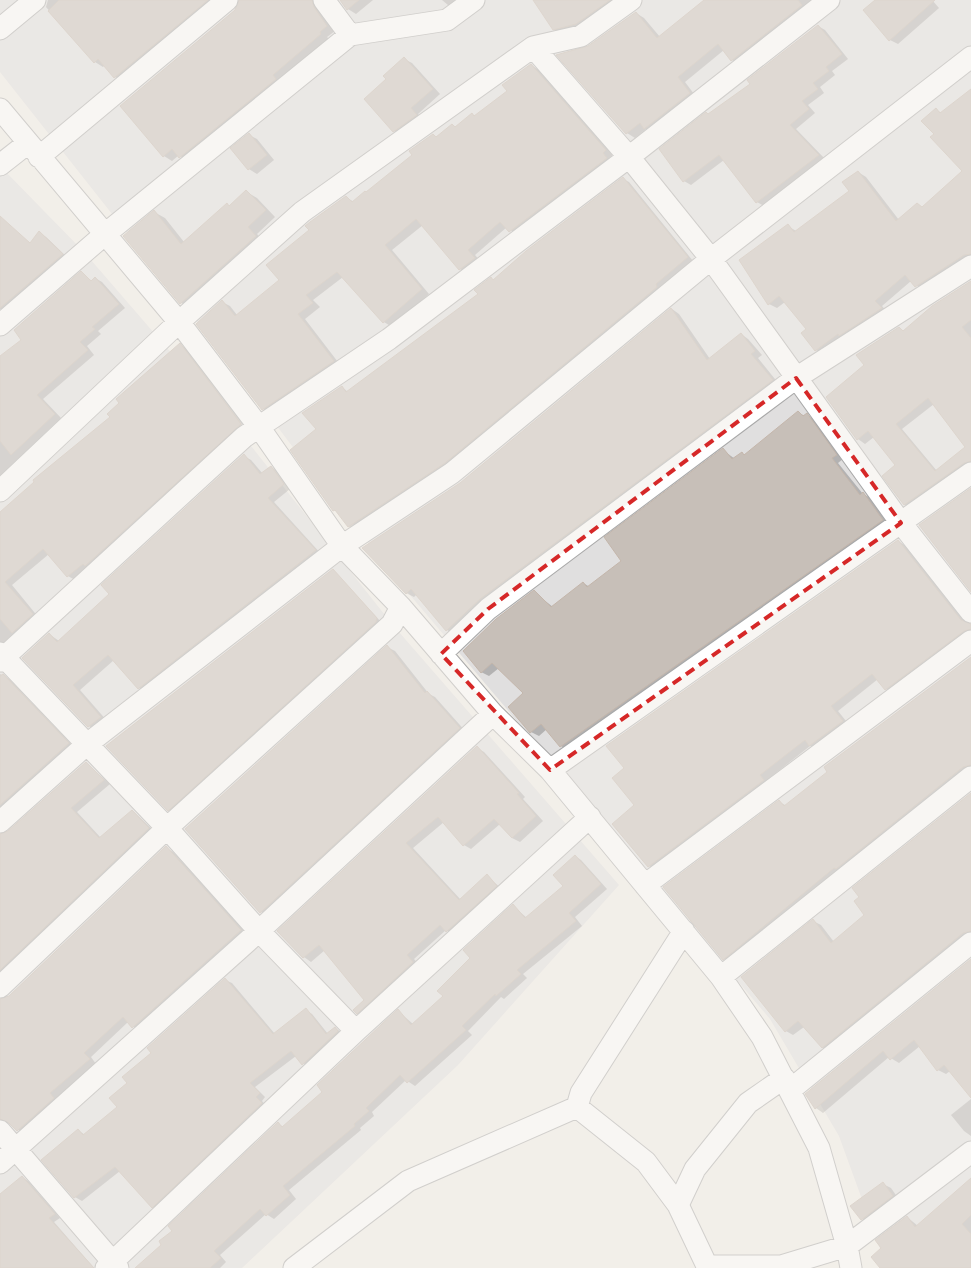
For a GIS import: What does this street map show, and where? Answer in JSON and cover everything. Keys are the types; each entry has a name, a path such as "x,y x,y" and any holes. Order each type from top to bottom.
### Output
{"street":[{"path":"0,29 35,0"},
{"path":"0,165 33,150 227,0"},
{"path":"324,0 350,35"},
{"path":"0,325 104,235 350,35 447,20 474,0"},
{"path":"0,491 179,322 302,212 533,47 581,36 631,0"},
{"path":"356,1031 259,931 167,828 1,657 237,444 389,339 629,157 829,0"},
{"path":"533,47 629,157 711,259 901,523 971,612"},
{"path":"0,822 86,745 342,546 452,473 711,259 971,57"},
{"path":"0,109 179,322 259,427 342,546 401,607 493,714 550,770 721,977 762,1036 819,1148 847,1246 851,1268"},
{"path":"441,654 488,609 796,378 971,266"},
{"path":"550,770 971,473"},
{"path":"0,987 167,828 392,624 401,607"},
{"path":"645,886 971,640"},
{"path":"8,1156 259,931 493,714"},
{"path":"721,977 971,777"},
{"path":"0,1131 8,1156 112,1266 356,1031 590,817"},
{"path":"577,1108 581,1093 684,932"},
{"path":"678,1205 694,1169 748,1103 787,1084 971,943"},
{"path":"577,1108 646,1162 678,1205 708,1267 780,1267 847,1246 971,1152"},
{"path":"294,1268 408,1181 577,1108"}],"highlighted area":[{"path":"796,378 901,523 550,770 441,654 488,609"}],"shaded area":[{"path":"0,0 971,0 971,1268 887,1268 839,1136 770,1019 410,595 317,479 217,347 0,72"},
{"path":"0,166 84,252 244,437 392,624 619,885 458,1065 242,1268 0,1268"}],"building":[{"path":"59,0 208,0 114,78 98,59 94,63 48,11"},
{"path":"239,0 312,0 314,7 327,26 320,32 321,34 273,75 276,79 179,158 172,149 163,157 120,106 235,10"},
{"path":"340,0 359,0 347,10"},
{"path":"533,0 610,0 576,24 553,30"},
{"path":"704,0 798,0 802,5 731,61 718,44 678,77 690,93 644,129 640,123 626,134 556,55 588,46 636,12 657,38"},
{"path":"875,0 935,0 889,41 863,10"},
{"path":"818,25 842,54 826,67 829,71 813,83 818,89 802,101 809,109 790,125 819,155 756,203 719,155 683,182 659,149 706,112 708,114 750,84 747,80"},
{"path":"404,57 433,89 411,108 417,115 393,132 364,99 386,79 383,76"},
{"path":"531,64 606,150 603,153 607,158 509,232 500,222 468,250 475,258 459,270 416,219 385,245 422,289 383,323 337,272 306,295 313,303 298,314 334,361 262,410 196,324 222,300 235,316 279,280 266,265 309,230 305,226 346,196 352,202 366,192 412,155 409,151 433,134 436,137 452,124 455,127 472,113 474,116 507,91 502,85"},
{"path":"971,89 971,254 964,255 915,287 905,275 875,301 882,308 839,336 838,334 815,351 801,333 806,329 779,296 768,305 739,260 788,224 794,232 849,191 842,182 858,171 896,221 917,203 922,207 962,171 930,137 934,134 921,121 936,108 940,113"},
{"path":"249,133 267,155 248,170 230,148"},
{"path":"623,177 688,257 656,284 657,287 445,463 348,527 335,510 333,511 290,450 316,429 302,413 342,386 346,392 478,294 474,290 491,277 493,280 526,251"},
{"path":"246,190 266,210 248,227 256,236 180,304 123,236 154,210 181,244 227,203 229,206"},
{"path":"0,216 30,243 39,231 63,254 0,308"},
{"path":"81,271 91,281 95,277 119,304 92,327 95,329 80,342 88,350 37,395 55,414 11,455 0,441 0,356 21,340 14,330"},
{"path":"971,281 971,320 962,327 971,338 971,461 964,463 904,505 882,476 895,465 868,431 857,440 826,397 864,365 856,355 899,327 903,331 932,306","holes":["928,398 965,447 935,471 896,424"]},
{"path":"671,308 707,360 741,333 755,351 751,354 773,380 480,599 446,631 411,589 406,594 362,548 460,483"},
{"path":"180,343 241,424 85,566 83,564 67,577 43,549 5,582 33,614 12,633 0,619 0,512 34,482 33,480 110,417 107,414 119,403 116,399"},
{"path":"798,411 803,416 807,413 837,455 832,458 860,495 863,492 883,520 560,747 541,724 530,733 508,707 523,693 492,663 481,673 463,651 496,619 534,590 551,607 583,582 587,587 621,561 604,537 723,448 732,459 742,452 744,455"},
{"path":"244,454 260,474 271,466 284,484 268,498 316,550 138,689 108,655 73,685 101,717 88,727 22,658 49,633 57,642 109,594 101,585"},
{"path":"971,488 971,592 919,525"},
{"path":"898,540 961,620 971,624 971,629 964,631 885,690 872,674 831,706 843,721 809,746 805,740 760,775 764,780 648,867 612,824 634,805 612,778 624,768 606,746"},
{"path":"333,569 377,618 376,622 168,811 106,746"},
{"path":"387,645 425,693 427,691 460,728 260,913 185,829"},
{"path":"971,657 971,765 963,767 836,869 834,868 723,960 663,887 779,800 784,806 827,772 824,767"},
{"path":"3,674 69,743 0,805 0,676"},
{"path":"477,746 519,793 517,794 536,816 512,838 494,819 463,846 438,817 406,843 459,900 487,874 497,886 446,932 440,925 407,955 413,962 357,1014 353,1010 364,1000 319,945 303,958 277,931"},
{"path":"86,762 104,780 71,808 99,838 132,810 149,828 0,970 0,834 8,831"},
{"path":"971,793 971,931 963,933 822,1048 798,1021 785,1032 741,977 813,919 831,943 864,915 854,901 859,897 852,888"},
{"path":"166,846 241,930 132,1028 123,1017 84,1053 90,1059 50,1093 54,1098 17,1131 9,1123 0,1119 0,999 9,996"},
{"path":"575,855 601,884 569,913 576,921 517,970 521,974 496,996 495,994 462,1026 466,1030 407,1083 400,1075 366,1108 369,1111 354,1124 355,1126 283,1186 290,1195 266,1216 260,1209 214,1251 221,1258 210,1268 135,1268 161,1245 159,1241 172,1231 168,1226 278,1122 282,1127 322,1092 317,1085 398,1009 411,1025 443,996 437,991 470,958 463,950 513,904 525,918 563,886 553,875"},
{"path":"971,959 971,1098 944,1065 937,1071 914,1040 890,1060 883,1051 815,1109 805,1094"},
{"path":"225,978 273,1034 306,1008 326,1034 335,1027 338,1031 302,1065 291,1051 250,1083 260,1093 256,1097 262,1103 152,1208 115,1167 74,1198 41,1160 78,1129 83,1135 117,1107 109,1098 127,1083 122,1077 151,1053 147,1048"},
{"path":"22,1176 55,1214 49,1218 94,1268 0,1268 0,1194"},
{"path":"971,1178 971,1215 962,1224 971,1234 971,1268 880,1268 871,1257 881,1248 875,1240 907,1216 915,1227"},
{"path":"883,1182 893,1196 861,1220 850,1206"}]}
